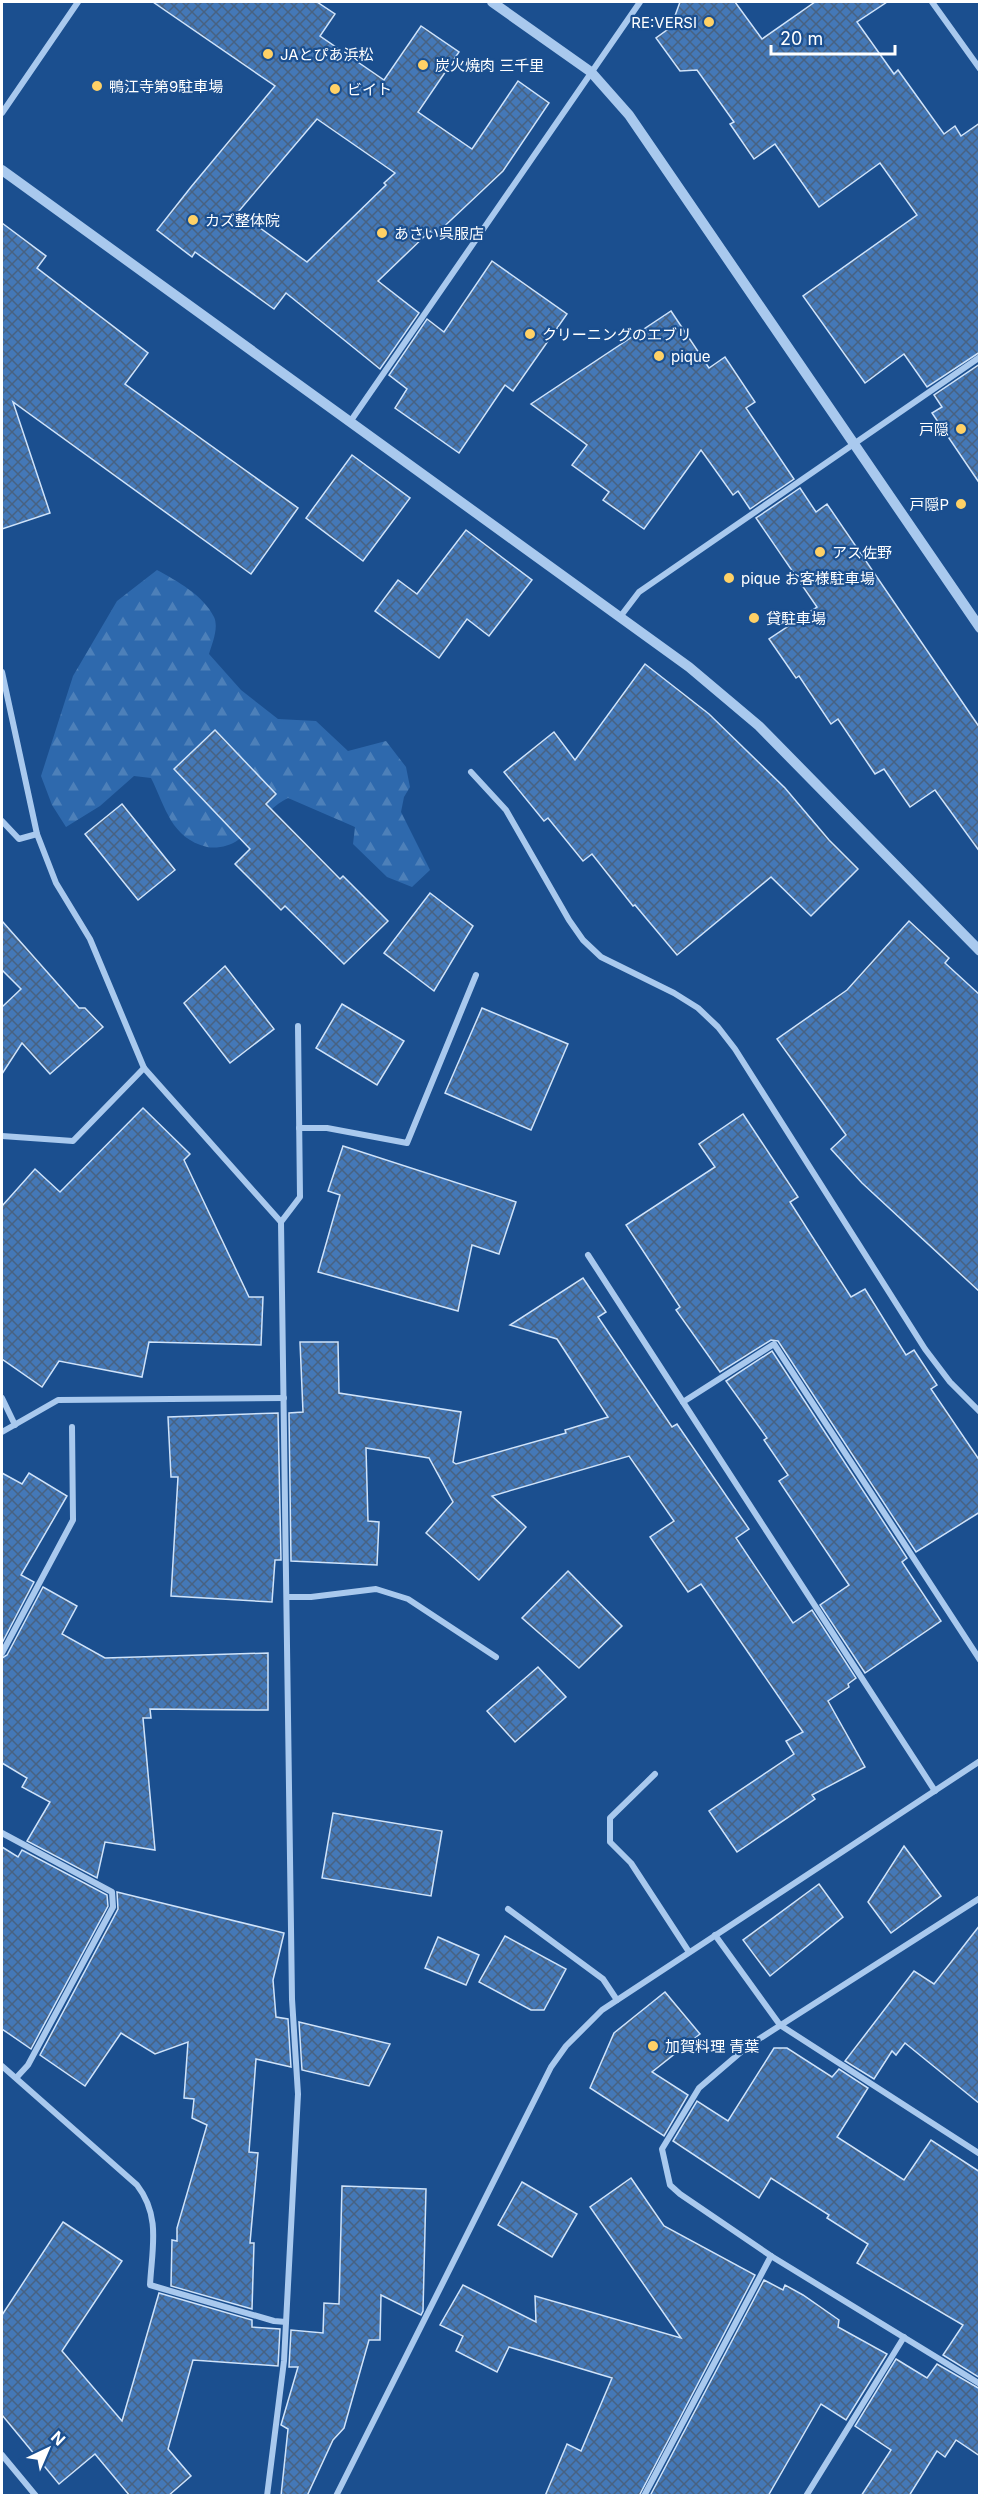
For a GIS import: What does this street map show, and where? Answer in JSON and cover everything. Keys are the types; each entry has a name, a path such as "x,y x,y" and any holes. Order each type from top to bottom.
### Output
{"street":[{"path":"2,113 78,2"},
{"path":"492,2 591,72 629,115 980,628"},
{"path":"350,422 640,2"},
{"path":"932,2 980,69"},
{"path":"2,170 689,666 759,726 980,951"},
{"path":"620,617 639,592 980,357"},
{"path":"2,672 37,834 45,860 90,939 144,1068 281,1221"},
{"path":"471,772 506,810 569,920 583,940 601,957 674,993 698,1008 718,1027 735,1049 925,1349 950,1382 980,1412"},
{"path":"2,821 19,839 37,834"},
{"path":"299,1128 327,1128 407,1143 476,975"},
{"path":"267,2496 284,2361 298,2094 292,1998 281,1221 300,1197 298,1026"},
{"path":"2,1137 73,1141 144,1068"},
{"path":"588,1256 935,1791"},
{"path":"683,1402 774,1344 980,1660"},
{"path":"2,1398 15,1425"},
{"path":"2,1432 58,1400 284,1398"},
{"path":"2,1653 74,1520 72,1427"},
{"path":"287,1597 311,1597 376,1589 408,1599 496,1657"},
{"path":"336,2496 551,2067 583,2027 617,2000 980,1761"},
{"path":"655,1774 610,1818 610,1842 631,1863 689,1952"},
{"path":"2,1833 112,1892 113,1907 28,2065 17,2077"},
{"path":"980,1898 748,2046 699,2088 662,2149 670,2185 680,2194 771,2256 980,2384"},
{"path":"508,1909 603,1979 617,2000"},
{"path":"716,1935 780,2025 980,2154"},
{"path":"2,2066 137,2185 146,2197 152,2211 153,2226 150,2284 274,2321 286,2322"},
{"path":"644,2496 771,2256"},
{"path":"806,2496 904,2337"},
{"path":"2,2455 36,2496"}],"green space":[{"path":"157,570 189,589 209,609 216,626 209,654 241,690 278,719 316,721 348,751 386,741 406,767 410,787 404,797 401,812 430,870 412,887 387,877 353,844 355,827 288,798 274,807 235,842 219,847 207,847 185,837 177,829 151,778 134,776 100,806 66,827 52,805 41,776 73,676 117,601"}],"building":[{"path":"153,2 317,2 335,14 320,36 384,80 421,26 459,52 418,112 472,149 518,81 549,103 503,171 434,236 430,231 378,281 419,313 380,369 286,293 274,309 195,252 192,257 157,230 275,86","holes":["317,119 395,173 384,183 386,185 307,262 238,212"]},
{"path":"680,2 735,2 762,39 815,2 887,2 857,22 894,74 898,70 944,134 955,126 961,136 980,123 980,352 927,387 904,354 865,383 803,296 917,215 880,163 819,207 775,144 754,159 730,124 734,122 697,70 680,71 656,38 671,27"},
{"path":"2,223 46,256 37,268 148,353 125,384 298,508 251,574 13,402 50,513 2,529"},
{"path":"492,261 567,314 513,391 505,385 459,453 395,408 407,389 389,375 427,319 444,332"},
{"path":"671,311 709,368 725,357 755,402 746,408 794,479 750,509 738,491 733,495 701,450 644,529 603,500 609,492 572,465 587,445 531,404"},
{"name":"戸隠","path":"980,364 980,484 932,413 942,407 934,395"},
{"path":"352,455 410,498 363,561 306,518"},
{"path":"800,488 816,512 827,504 980,728 980,852 935,790 910,807 884,769 875,774 838,719 831,724 799,676 796,678 769,639 817,607 756,518"},
{"path":"466,530 532,580 489,636 467,619 439,658 375,611 398,580 417,594"},
{"path":"645,664 709,714 785,788 829,840 858,869 811,916 771,877 677,955 635,905 633,906 592,854 583,861 548,818 544,821 504,772 554,732 575,760"},
{"path":"215,730 276,794 266,804 340,879 343,876 388,921 344,964 285,906 281,910 235,864 250,849 174,769"},
{"path":"122,804 175,870 138,900 85,834"},
{"path":"430,893 473,926 434,991 384,953"},
{"path":"2,921 79,1008 85,1008 103,1027 50,1074 22,1043 2,1074 2,1007 21,989 2,970"},
{"path":"909,921 949,958 945,963 980,995 980,1292 862,1183 831,1149 846,1135 777,1039 847,990"},
{"path":"225,966 274,1029 230,1063 184,1003"},
{"path":"342,1004 404,1041 377,1085 316,1048"},
{"path":"482,1008 568,1044 531,1130 445,1093"},
{"path":"143,1108 190,1154 184,1160 249,1297 263,1297 261,1345 149,1342 142,1377 59,1361 42,1387 2,1359 2,1206 35,1169 60,1192"},
{"path":"743,1114 798,1197 790,1202 851,1297 865,1289 906,1355 914,1350 937,1385 931,1389 980,1461 980,1512 916,1552 778,1341 771,1340 720,1372 676,1310 680,1307 626,1225 715,1167 699,1144"},
{"path":"343,1146 516,1202 499,1254 472,1245 458,1311 318,1272 340,1195 328,1191"},
{"path":"583,1278 606,1312 598,1317 672,1427 677,1424 749,1529 736,1538 793,1623 812,1610 856,1678 848,1684 849,1687 828,1701 865,1767 812,1795 815,1799 737,1852 709,1811 794,1754 786,1741 803,1732 701,1584 688,1592 650,1537 674,1521 629,1456 492,1496 526,1527 479,1580 426,1533 453,1502 429,1458 366,1448 368,1521 379,1522 377,1565 291,1561 289,1413 303,1412 300,1342 338,1342 339,1393 461,1412 453,1462 456,1464 566,1433 565,1430 608,1417 557,1339 510,1325"},
{"path":"772,1351 907,1558 902,1562 941,1621 865,1673 820,1605 849,1585 779,1481 788,1475 764,1440 767,1438 726,1381"},
{"path":"278,1413 281,1560 275,1560 272,1602 171,1596 178,1477 171,1477 168,1417"},
{"path":"2,1473 22,1484 29,1473 67,1496 21,1575 34,1582 2,1643"},
{"path":"568,1571 622,1626 579,1668 522,1618"},
{"path":"43,1587 77,1606 62,1634 105,1658 268,1653 268,1710 150,1709 151,1718 143,1718 155,1850 105,1842 97,1878 27,1841 50,1802 22,1787 27,1778 2,1763 2,1658 7,1655"},
{"path":"538,1667 566,1697 515,1742 487,1711"},
{"path":"333,1813 442,1831 431,1896 322,1878"},
{"path":"904,1846 941,1896 891,1933 868,1902"},
{"path":"2,1847 18,1857 22,1850 107,1895 108,1906 31,2049 2,2029"},
{"path":"819,1884 843,1917 770,1976 743,1940"},
{"path":"117,1892 284,1933 273,1980 276,2017 288,2019 291,2067 256,2059 249,2152 258,2153 250,2243 254,2243 252,2309 171,2286 172,2240 177,2241 177,2228 207,2125 192,2118 194,2099 184,2098 188,2042 155,2054 121,2033 85,2086 40,2055 118,1909"},
{"path":"980,1925 980,2104 905,2043 896,2055 892,2051 874,2079 845,2061 914,1971 934,1984"},
{"path":"505,1936 566,1969 544,2010 531,2010 479,1982"},
{"path":"438,1937 479,1955 466,1985 425,1968"},
{"path":"665,1992 700,2034 652,2072 688,2095 664,2136 590,2088 614,2033"},
{"path":"299,2022 390,2044 369,2086 302,2070"},
{"path":"774,2048 787,2048 832,2077 839,2069 868,2088 837,2137 904,2180 931,2140 980,2172 980,2378 943,2355 963,2325 857,2263 868,2244 827,2218 829,2215 771,2178 759,2198 673,2141 697,2101 728,2121"},
{"path":"631,2178 664,2226 755,2275 639,2496 545,2496 567,2444 581,2451 612,2378 509,2347 497,2372 456,2351 463,2336 440,2325 463,2285 536,2322 535,2296 681,2338 590,2207"},
{"path":"522,2182 577,2214 552,2257 498,2225"},
{"path":"342,2186 426,2189 423,2311 421,2315 381,2295 380,2340 369,2340 344,2428 333,2440 307,2496 281,2496 288,2429 281,2425 298,2367 289,2367 291,2330 323,2333 324,2303 339,2304"},
{"path":"63,2222 122,2261 62,2351 122,2421 159,2293 252,2320 252,2327 280,2329 278,2366 193,2360 168,2449 191,2476 168,2496 130,2496 95,2454 59,2484 2,2415 2,2315"},
{"path":"764,2280 783,2290 785,2285 803,2295 839,2320 838,2327 887,2354 846,2420 821,2404 768,2496 650,2496"},
{"path":"896,2359 927,2378 937,2364 980,2389 980,2456 956,2440 945,2457 937,2451 909,2496 861,2496 891,2450 855,2426"}],"place":[{"name":"RE:VERSI","path":"709,22"},
{"name":"JAとぴあ浜松","path":"268,54"},
{"name":"炭火焼肉 三千里","path":"423,65"},
{"name":"鴨江寺第9駐車場","path":"97,86"},
{"name":"ビイト","path":"335,89"},
{"name":"カズ整体院","path":"193,220"},
{"name":"あさい呉服店","path":"382,233"},
{"name":"クリーニングのエブリ","path":"530,334"},
{"name":"pique","path":"659,356"},
{"name":"戸隠","path":"961,429"},
{"name":"戸隠P","path":"961,504"},
{"name":"アス佐野","path":"820,552"},
{"name":"pique お客様駐車場","path":"729,578"},
{"name":"貸駐車場","path":"754,618"},
{"name":"加賀料理 青葉","path":"653,2046"}]}
